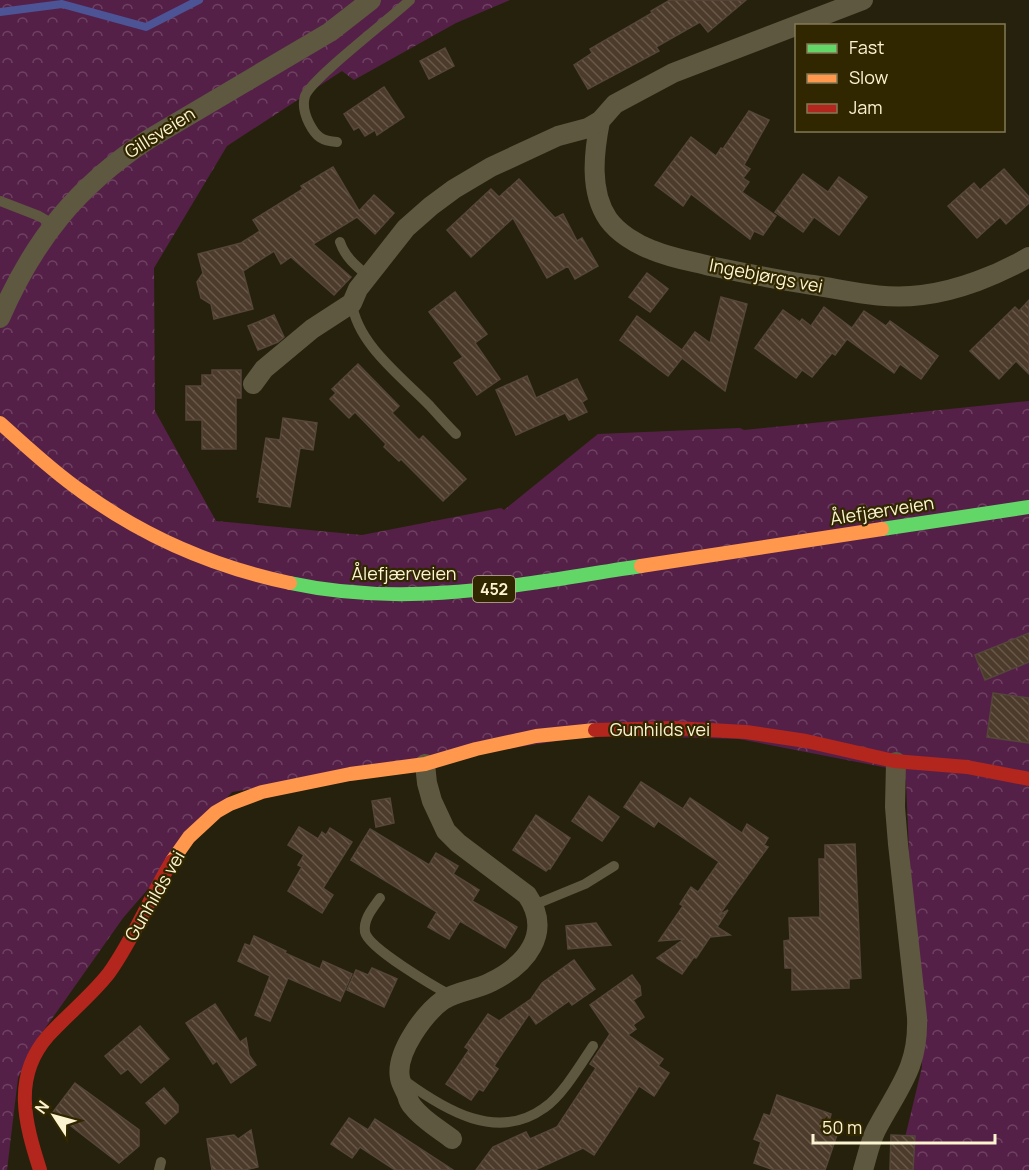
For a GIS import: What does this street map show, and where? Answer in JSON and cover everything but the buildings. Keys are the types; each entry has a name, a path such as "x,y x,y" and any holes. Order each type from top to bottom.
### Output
{"street":[{"name":"Gillsveien","path":"0,318 13,287 31,255 53,224 97,177 122,156 330,32 371,0"},
{"path":"801,24 863,0"},
{"path":"253,384 264,369 312,329 352,303 358,289 406,228 454,189 491,167 539,145 571,131 588,128 600,121 615,104 665,77 795,26"},
{"name":"Ingebjørgs vei","path":"600,121 595,152 596,187 608,218 621,233 652,250 684,260 760,277 879,297 922,295 954,288 991,275 1029,257"},
{"name":"Ålefjærveien","path":"0,423 81,493 154,537 242,572 291,584 344,593 400,595 483,590 1029,507"},
{"name":"Gunhilds vei","path":"40,1170 25,1119 22,1100 28,1067 34,1053 46,1037 100,984 128,943 189,837 203,822 217,812 262,792 367,770 426,764 486,747 577,731 673,728 769,735 896,762 969,767 1029,779"},
{"path":"863,1170 875,1132 906,1079 918,1039 895,807 896,762"},
{"path":"426,764 427,783 432,801 446,831 458,843 527,895 534,905 537,926 534,944 529,954 491,982 444,1000 430,1012 406,1046 399,1077 411,1106 452,1139"}],"lane":[{"path":"337,142 325,141 314,132 306,116 304,97 326,72 410,0"},
{"path":"0,201 53,224"},
{"path":"340,242 351,262 368,276"},
{"path":"352,303 353,314 359,327 379,355 456,434"},
{"path":"534,905 585,884 614,866"},
{"path":"380,898 365,923 365,934 372,943 393,959 452,996"},
{"path":"399,1077 453,1112 475,1120 494,1123 511,1121 530,1117 546,1107 560,1092 593,1046"}],"green space":[{"path":"0,0 510,0 456,23 354,80 342,71 227,146 154,268 155,411 216,521 362,535 501,508 504,510 598,434 740,428 744,430 1029,401 1029,1170 891,1170 902,1150 922,1067 912,923 906,780 888,768 739,739 595,735 232,792 123,918 39,1037 18,1078 7,1170 0,1170"}],"waterway":[{"path":"0,12 62,4 146,27 199,0"}],"traffic: fast":[{"path":"882,529 1029,507"},
{"path":"290,583 379,594 422,594 509,586 641,566"}],"traffic: slow":[{"path":"0,423 70,483 130,523 207,559 290,583"},
{"path":"641,566 882,529"},
{"path":"172,861 189,837 216,812 262,792 350,774 425,764 476,749 536,736 595,730"}],"traffic: jam":[{"path":"595,730 674,728 746,732 806,741 894,761 967,767 1029,779"},
{"path":"40,1170 26,1118 26,1084 29,1068 48,1036 109,973 172,861"}]}
